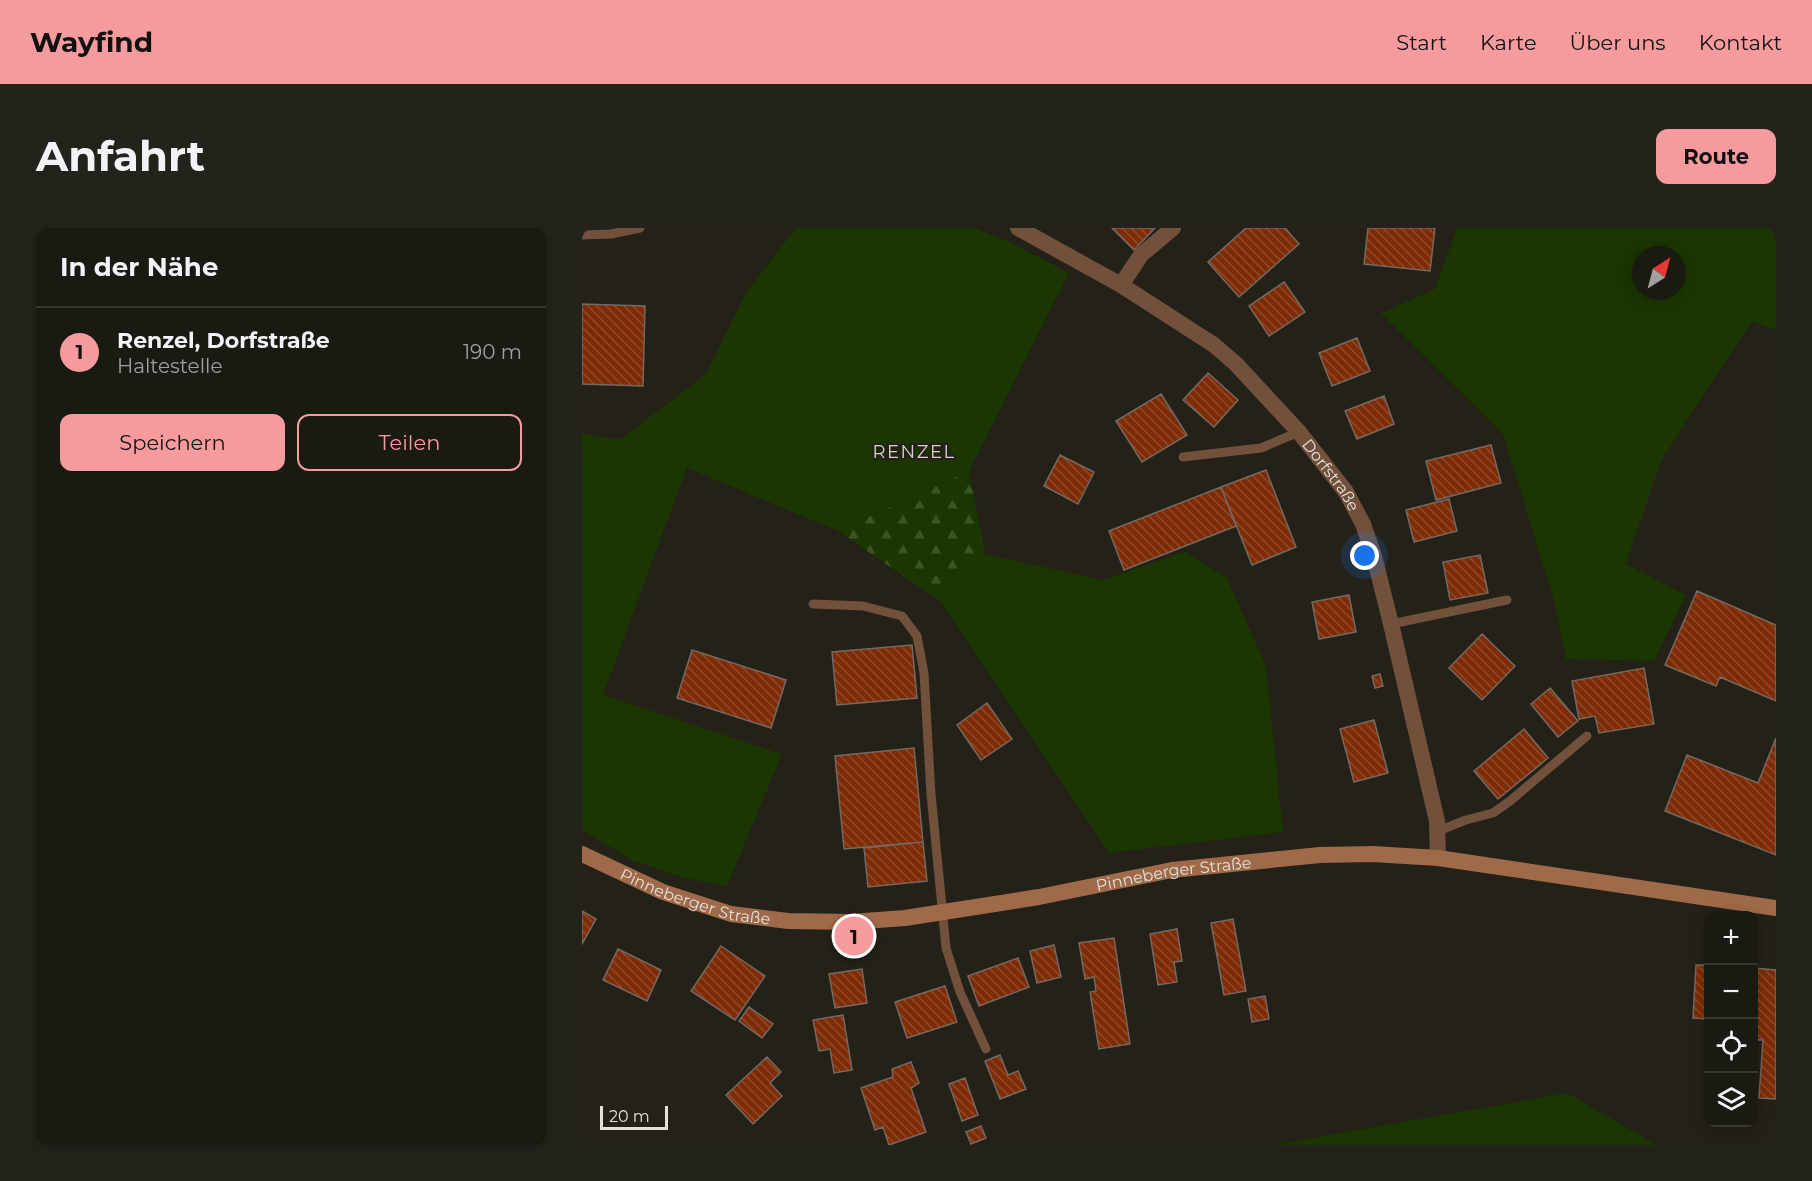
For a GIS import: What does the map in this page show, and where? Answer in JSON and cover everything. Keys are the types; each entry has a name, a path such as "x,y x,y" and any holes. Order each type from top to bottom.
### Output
{"main road":[{"name":"Pinneberger Straße","path":"582,854 663,891 731,914 788,921 851,922 905,918 1039,897 1172,870 1320,855 1373,854 1438,858 1776,908"}],"street":[{"name":"Dorfstraße","path":"1018,228 1121,285 1221,351 1299,432 1346,492 1363,524 1391,624 1438,831 1438,858"},
{"path":"1121,285 1141,255 1173,228"}],"lane":[{"path":"582,235 611,234 640,228"},
{"path":"1184,458 1261,448 1299,432"},
{"path":"1391,624 1507,600"},
{"path":"813,604 863,606 902,616 916,636 924,673 945,948 960,992 986,1049"},
{"path":"1438,831 1493,813 1587,736"}],"green space":[{"path":"796,228 974,228 1012,243 1069,273 969,471 838,531 687,468 603,695 782,754 727,886 685,878 632,860 582,830 582,434 621,439 706,374 747,291"},
{"path":"1457,228 1776,228 1776,330 1752,321 1661,461 1626,564 1686,595 1654,661 1566,659 1554,601 1503,434 1381,313 1435,289"},
{"path":"969,471 985,554 940,601 838,531"},
{"path":"1185,552 1227,578 1266,666 1283,832 1109,853 940,601 985,554 1103,580"},
{"path":"1567,1093 1657,1145 1274,1145"}],"building":[{"path":"1112,228 1155,228 1134,250"},
{"path":"1246,228 1285,228 1299,244 1239,297 1208,262"},
{"path":"1368,228 1435,228 1430,271 1364,264"},
{"path":"1284,282 1305,312 1269,336 1249,306"},
{"path":"582,304 645,306 643,386 582,384"},
{"path":"1357,338 1370,371 1332,386 1319,353"},
{"path":"1208,373 1238,400 1214,427 1183,400"},
{"path":"1161,394 1187,435 1142,462 1116,421"},
{"path":"1384,396 1394,424 1357,439 1345,411"},
{"path":"1491,445 1501,483 1436,500 1426,461"},
{"path":"1060,455 1094,472 1078,504 1044,486"},
{"path":"1266,470 1296,547 1252,565 1221,487"},
{"path":"1221,487 1236,526 1124,570 1109,531"},
{"path":"1449,499 1457,531 1414,542 1406,510"},
{"path":"1480,555 1488,593 1450,600 1443,562"},
{"path":"1697,591 1776,625 1776,701 1720,677 1716,686 1665,665"},
{"path":"1349,595 1356,632 1319,639 1312,602"},
{"path":"1482,634 1515,666 1482,700 1449,668"},
{"path":"912,645 917,698 837,705 832,652"},
{"path":"692,650 786,680 771,728 677,698"},
{"path":"1644,668 1654,724 1599,733 1595,716 1579,719 1572,681"},
{"path":"1380,674 1383,686 1375,688 1372,676"},
{"path":"1550,688 1578,721 1558,737 1531,704"},
{"path":"987,703 1012,739 981,760 957,725"},
{"path":"1374,720 1388,773 1354,782 1340,729"},
{"path":"1524,729 1548,758 1498,799 1474,771"},
{"path":"1776,738 1776,855 1665,811 1687,755 1758,783"},
{"path":"914,748 923,842 844,849 835,756"},
{"path":"923,842 927,881 868,887 864,848"},
{"path":"582,911 596,919 582,944"},
{"path":"1233,919 1246,991 1224,995 1211,923"},
{"path":"1177,929 1182,961 1174,962 1177,982 1158,985 1150,934"},
{"path":"1114,938 1130,1044 1099,1049 1090,992 1096,991 1094,977 1085,979 1079,943"},
{"path":"1054,945 1061,977 1037,983 1030,951"},
{"path":"721,946 765,976 735,1020 691,991"},
{"path":"618,949 661,970 647,1001 603,980"},
{"path":"1018,958 1029,987 979,1006 968,976"},
{"path":"1696,965 1704,965 1704,1019 1693,1018"},
{"path":"1758,968 1776,970 1776,1099 1759,1098 1763,1040 1758,1040"},
{"path":"862,969 867,1003 835,1008 829,974"},
{"path":"945,986 957,1022 907,1038 895,1002"},
{"path":"1265,996 1269,1019 1252,1022 1248,999"},
{"path":"749,1007 773,1024 762,1038 739,1021"},
{"path":"843,1015 852,1070 834,1073 830,1049 819,1051 813,1020"},
{"path":"1000,1055 1008,1075 1018,1071 1026,1089 1000,1099 985,1061"},
{"path":"767,1057 781,1072 770,1083 782,1096 753,1124 726,1095"},
{"path":"911,1062 919,1083 911,1088 926,1132 889,1145 883,1127 875,1130 861,1088 893,1077 892,1069"},
{"path":"965,1078 978,1115 962,1121 949,1084"},
{"path":"981,1126 986,1138 971,1144 966,1132"}],"place":[{"name":"Renzel, Dorfstraße","path":"854,936"}],"district":[{"name":"RENZEL","path":"914,452"}]}
